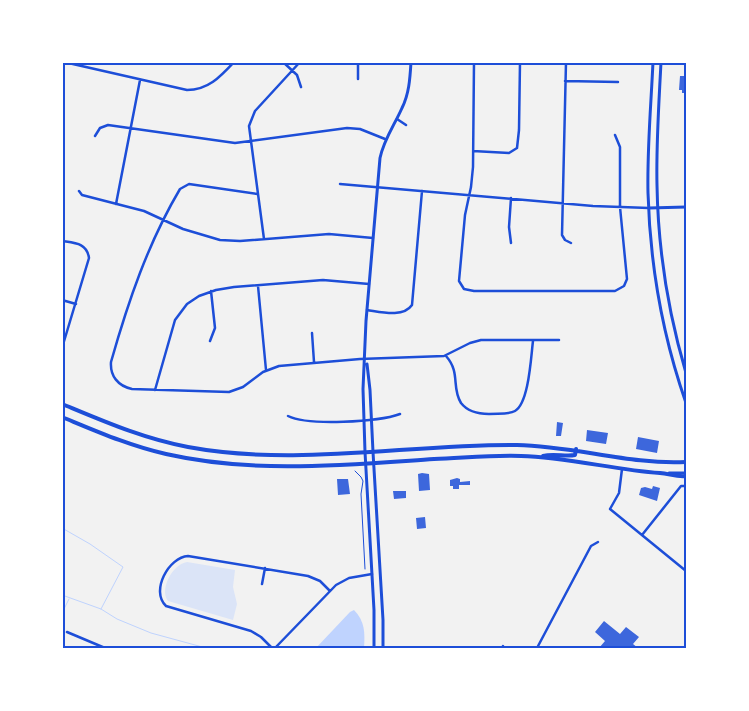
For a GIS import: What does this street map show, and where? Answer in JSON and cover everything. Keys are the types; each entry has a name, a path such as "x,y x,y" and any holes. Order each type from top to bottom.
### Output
{"highway":[{"path":"62,404 130,431 189,447 233,452 317,455 485,445 533,446 576,450 637,460 686,462"},
{"path":"62,417 148,449 207,461 304,467 485,456 536,457 663,473 675,477 686,474"},
{"path":"536,457 551,454 571,456 575,455 576,450"}],"main road":[{"path":"374,648 364,420 367,310 380,158 385,139 402,109 408,91 410,62"},
{"path":"653,62 649,140 649,208 660,297 670,347 686,403"},
{"path":"661,62 657,159 658,209 668,300 686,373"},
{"path":"649,208 686,207"},
{"path":"366,359 370,390 383,648"}],"street":[{"path":"64,62 178,89 194,90 213,83 234,62"},
{"path":"283,62 299,78 301,87"},
{"path":"264,239 249,126 252,116 300,62"},
{"path":"358,62 358,79"},
{"path":"474,62 473,151 470,195 465,215 459,280 464,289 474,291 580,292 619,290 624,286 626,279 620,207 620,147 615,135"},
{"path":"473,151 509,153 517,148 520,62"},
{"path":"566,62 562,236 571,243"},
{"path":"116,204 140,80"},
{"path":"565,81 618,82"},
{"path":"396,119 406,125"},
{"path":"95,136 100,128 106,126 236,143 347,128 360,129 385,139"},
{"path":"340,184 563,203 649,208"},
{"path":"257,194 199,185 186,185 179,192 164,220 134,288 111,362 113,376 122,386 132,389 232,391 243,387 266,370 286,365 446,356 476,341 559,340"},
{"path":"79,191 82,196 144,211 189,231 211,238 230,240 264,239 329,234 373,238"},
{"path":"367,310 399,313 407,311 412,304 422,191"},
{"path":"511,198 508,227 511,243"},
{"path":"62,241 83,246 88,254 88,262 62,348"},
{"path":"155,390 169,337 178,314 192,300 211,291 322,280 369,284"},
{"path":"258,286 266,370"},
{"path":"210,341 215,328 211,291"},
{"path":"62,300 76,304"},
{"path":"312,333 314,362"},
{"path":"446,356 455,372 459,398 467,409 480,414 510,413 518,409 525,399 533,340"},
{"path":"288,416 296,420 371,420 400,414"},
{"path":"622,469 619,493 610,509 686,571"},
{"path":"642,535 681,486 686,486"},
{"path":"537,648 591,546 598,542"},
{"path":"330,591 320,581 308,576 184,556 173,562 165,575 159,593 161,600 169,607 251,631 273,648 330,591 348,578 372,574"},
{"path":"262,584 265,568"},
{"path":"67,632 105,648"}],"path":[{"path":"356,471 363,481 361,494 365,569"}],"shaded area":[{"path":"187,562 235,570 233,587 237,604 233,620 168,601 165,590 166,584 172,572"}],"water":[{"path":"354,610 358,614 364,628 364,648 316,648 350,612"}],"building":[{"path":"680,76 686,76 686,93 682,93 682,90 679,90"},
{"path":"557,422 563,423 561,436 556,436"},
{"path":"587,430 608,433 606,444 586,441"},
{"path":"638,437 659,441 657,453 636,449"},
{"path":"418,474 429,474 430,490 419,491"},
{"path":"337,479 348,479 350,494 338,495"},
{"path":"460,479 460,482 470,481 470,485 459,485 459,489 453,489 453,486 450,486 450,480"},
{"path":"653,486 660,488 657,501 639,495 641,488 652,489"},
{"path":"393,491 406,491 406,498 394,499"},
{"path":"425,517 426,528 417,529 416,518"},
{"path":"604,621 620,634 626,627 639,637 633,644 638,648 615,648 612,646 610,648 599,648 605,641 595,632"}],"waterway":[{"path":"62,528 90,544 123,567 101,609"},
{"path":"62,595 101,609 117,619 151,633 206,648"},
{"path":"62,613 69,599"}]}
